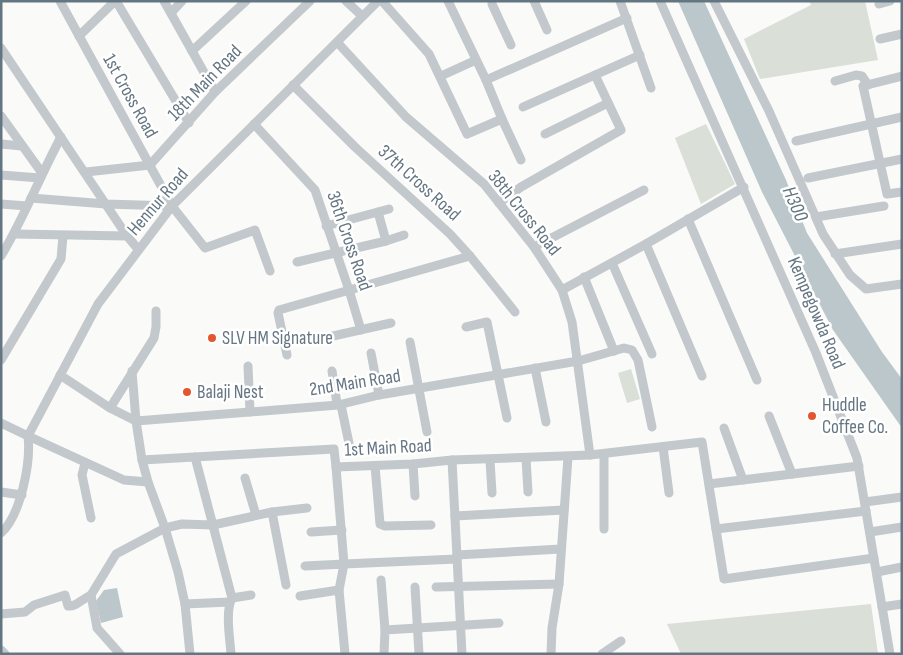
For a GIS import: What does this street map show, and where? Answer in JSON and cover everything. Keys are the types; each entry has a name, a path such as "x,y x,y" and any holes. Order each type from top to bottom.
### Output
{"street":[{"name":"1st Cross Road","path":"60,1 172,206 205,248 255,230 270,272"},
{"path":"78,36 115,1 189,123"},
{"path":"164,1 215,92"},
{"path":"170,13 182,1"},
{"path":"192,52 246,1"},
{"name":"18th Main Road","path":"150,165 215,92 310,1"},
{"path":"346,1 362,16"},
{"name":"Hennur Road","path":"28,436 98,304 172,206 378,1"},
{"path":"382,1 430,54 467,134 502,119"},
{"path":"448,1 486,80 521,160"},
{"path":"534,1 547,30"},
{"path":"620,1 651,88"},
{"name":"Kempegowda Road","path":"660,1 816,353 857,458 890,654"},
{"path":"714,1 769,111 823,234 835,254 850,275 866,289 902,284"},
{"path":"879,4 890,1"},
{"path":"493,2 511,45"},
{"path":"486,80 627,18"},
{"path":"880,39 902,34"},
{"name":"38th Cross Road","path":"337,42 406,117 484,184 534,247 562,290 572,322 590,455"},
{"path":"1,48 86,172 127,236 138,249"},
{"path":"523,107 640,55"},
{"path":"441,76 476,60"},
{"path":"499,203 521,187 621,130 595,75"},
{"path":"835,81 856,75 862,76 866,85 871,124 887,194 902,192"},
{"path":"866,85 902,76"},
{"name":"37th Cross Road","path":"293,85 355,147 450,234 515,312"},
{"path":"545,134 608,103"},
{"path":"1,116 41,175"},
{"path":"796,142 902,117"},
{"name":"36th Cross Road","path":"254,124 315,190 361,330"},
{"path":"1,256 14,234 41,175 62,137"},
{"path":"1,144 22,146"},
{"path":"808,178 902,159"},
{"path":"86,172 150,165"},
{"path":"1,175 41,175"},
{"path":"562,290 744,187"},
{"path":"534,247 644,190"},
{"path":"1,204 29,202 172,206"},
{"path":"816,217 884,206"},
{"path":"326,226 389,209"},
{"path":"378,212 386,241"},
{"path":"688,219 756,380"},
{"path":"14,234 127,236"},
{"path":"297,262 404,235"},
{"path":"1,360 61,259 63,236"},
{"path":"646,244 702,376"},
{"path":"835,254 902,244"},
{"path":"287,355 278,311 470,256"},
{"path":"612,263 652,354"},
{"path":"584,277 614,351 624,348 632,350 638,360 652,427"},
{"path":"110,408 154,338 156,311"},
{"path":"466,327 487,322 507,418"},
{"path":"311,341 392,323"},
{"path":"410,342 428,432"},
{"name":"2nd Main Road","path":"136,421 339,404 379,395 578,361 614,351"},
{"path":"370,353 379,395"},
{"path":"248,366 250,412"},
{"path":"536,368 546,422"},
{"path":"132,371 136,421 142,460 178,572 185,604 190,654"},
{"path":"332,371 350,448"},
{"path":"60,375 110,408 136,421"},
{"path":"770,416 792,474"},
{"path":"1,422 124,480 148,482"},
{"path":"724,428 743,480"},
{"path":"1,533 22,495 29,446 28,436"},
{"name":"1st Main Road","path":"142,460 334,449 336,467 375,466 452,460 604,454 702,442 708,484"},
{"path":"663,447 669,493"},
{"path":"604,454 604,529"},
{"path":"551,654 552,628 559,584 568,456"},
{"path":"195,457 231,600 231,654"},
{"path":"526,458 528,492"},
{"path":"452,460 462,654"},
{"path":"490,460 492,493"},
{"path":"85,462 82,475 91,518"},
{"path":"413,464 415,496"},
{"path":"375,466 379,518 382,526 431,525"},
{"path":"859,466 708,484 724,579 874,558"},
{"path":"336,467 344,564 340,590 345,654"},
{"path":"245,478 256,515"},
{"path":"1,492 22,495"},
{"path":"716,529 866,506 902,497"},
{"path":"1,614 25,612 34,605 65,595 68,606 76,605 81,599 91,595 116,554 165,528 182,524 213,525 272,512 307,508"},
{"path":"455,516 564,510"},
{"path":"272,512 286,585"},
{"path":"870,532 902,527"},
{"path":"310,532 342,530"},
{"path":"305,566 561,549"},
{"path":"877,572 902,567"},
{"path":"381,580 384,654"},
{"path":"436,587 559,584"},
{"path":"415,587 419,654"},
{"path":"300,596 340,590"},
{"path":"91,595 97,628 115,652"},
{"path":"185,604 231,600 251,595"},
{"path":"882,607 902,604"},
{"path":"384,630 499,623"},
{"path":"602,654 621,641"},
{"path":"1,650 5,654"}],"shaded area":[{"path":"809,1 865,1 878,60 760,79 744,39 811,5"},
{"path":"706,124 735,184 701,204 675,138"},
{"path":"631,369 640,399 627,403 618,373"},
{"path":"871,604 878,654 681,654 667,624"}],"water":[{"name":"H300","path":"678,1 704,1 786,180 807,233 882,352 902,379 902,428 833,330 762,192"},
{"path":"117,588 123,617 101,623 96,601 104,590"}],"place":[{"name":"SLV HM Signature","path":"212,338"},
{"name":"Balaji Nest","path":"187,392"},
{"name":"Huddle Coffee Co.","path":"812,416"}]}
